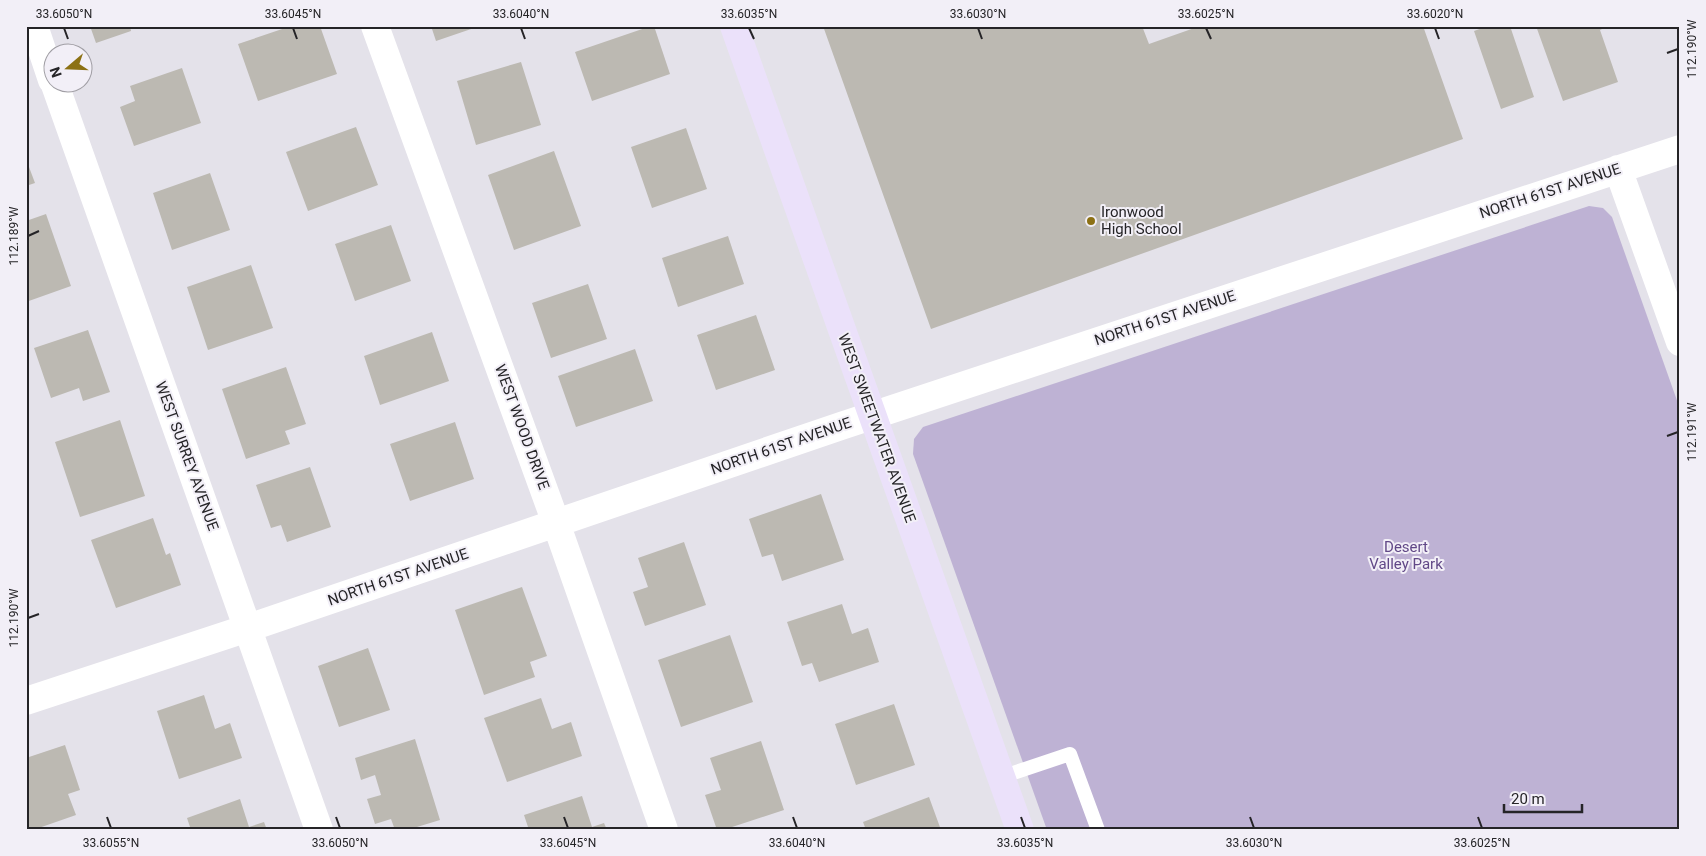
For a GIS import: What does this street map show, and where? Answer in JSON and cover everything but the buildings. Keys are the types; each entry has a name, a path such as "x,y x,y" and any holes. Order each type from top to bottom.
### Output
{"street":[{"name":"WEST SURREY AVENUE","path":"34,26 42,49"},
{"name":"WEST WOOD DRIVE","path":"375,26 556,523 664,830"},
{"name":"WEST SWEETWATER AVENUE","path":"734,26 1020,830"},
{"name":"WEST SURREY AVENUE","path":"57,92 319,830"},
{"name":"NORTH 61ST AVENUE","path":"26,701 248,628 872,415 1680,148"},
{"path":"1618,169 1680,342"}],"lane":[{"path":"1001,777 1070,754 1098,830"}],"green space":[{"name":"Desert Valley Park","path":"1589,206 1603,208 1612,217 1680,409 1680,830 1047,830 913,454 914,439 923,427"}],"place":[{"name":"Ironwood High School","path":"1091,221"}]}
